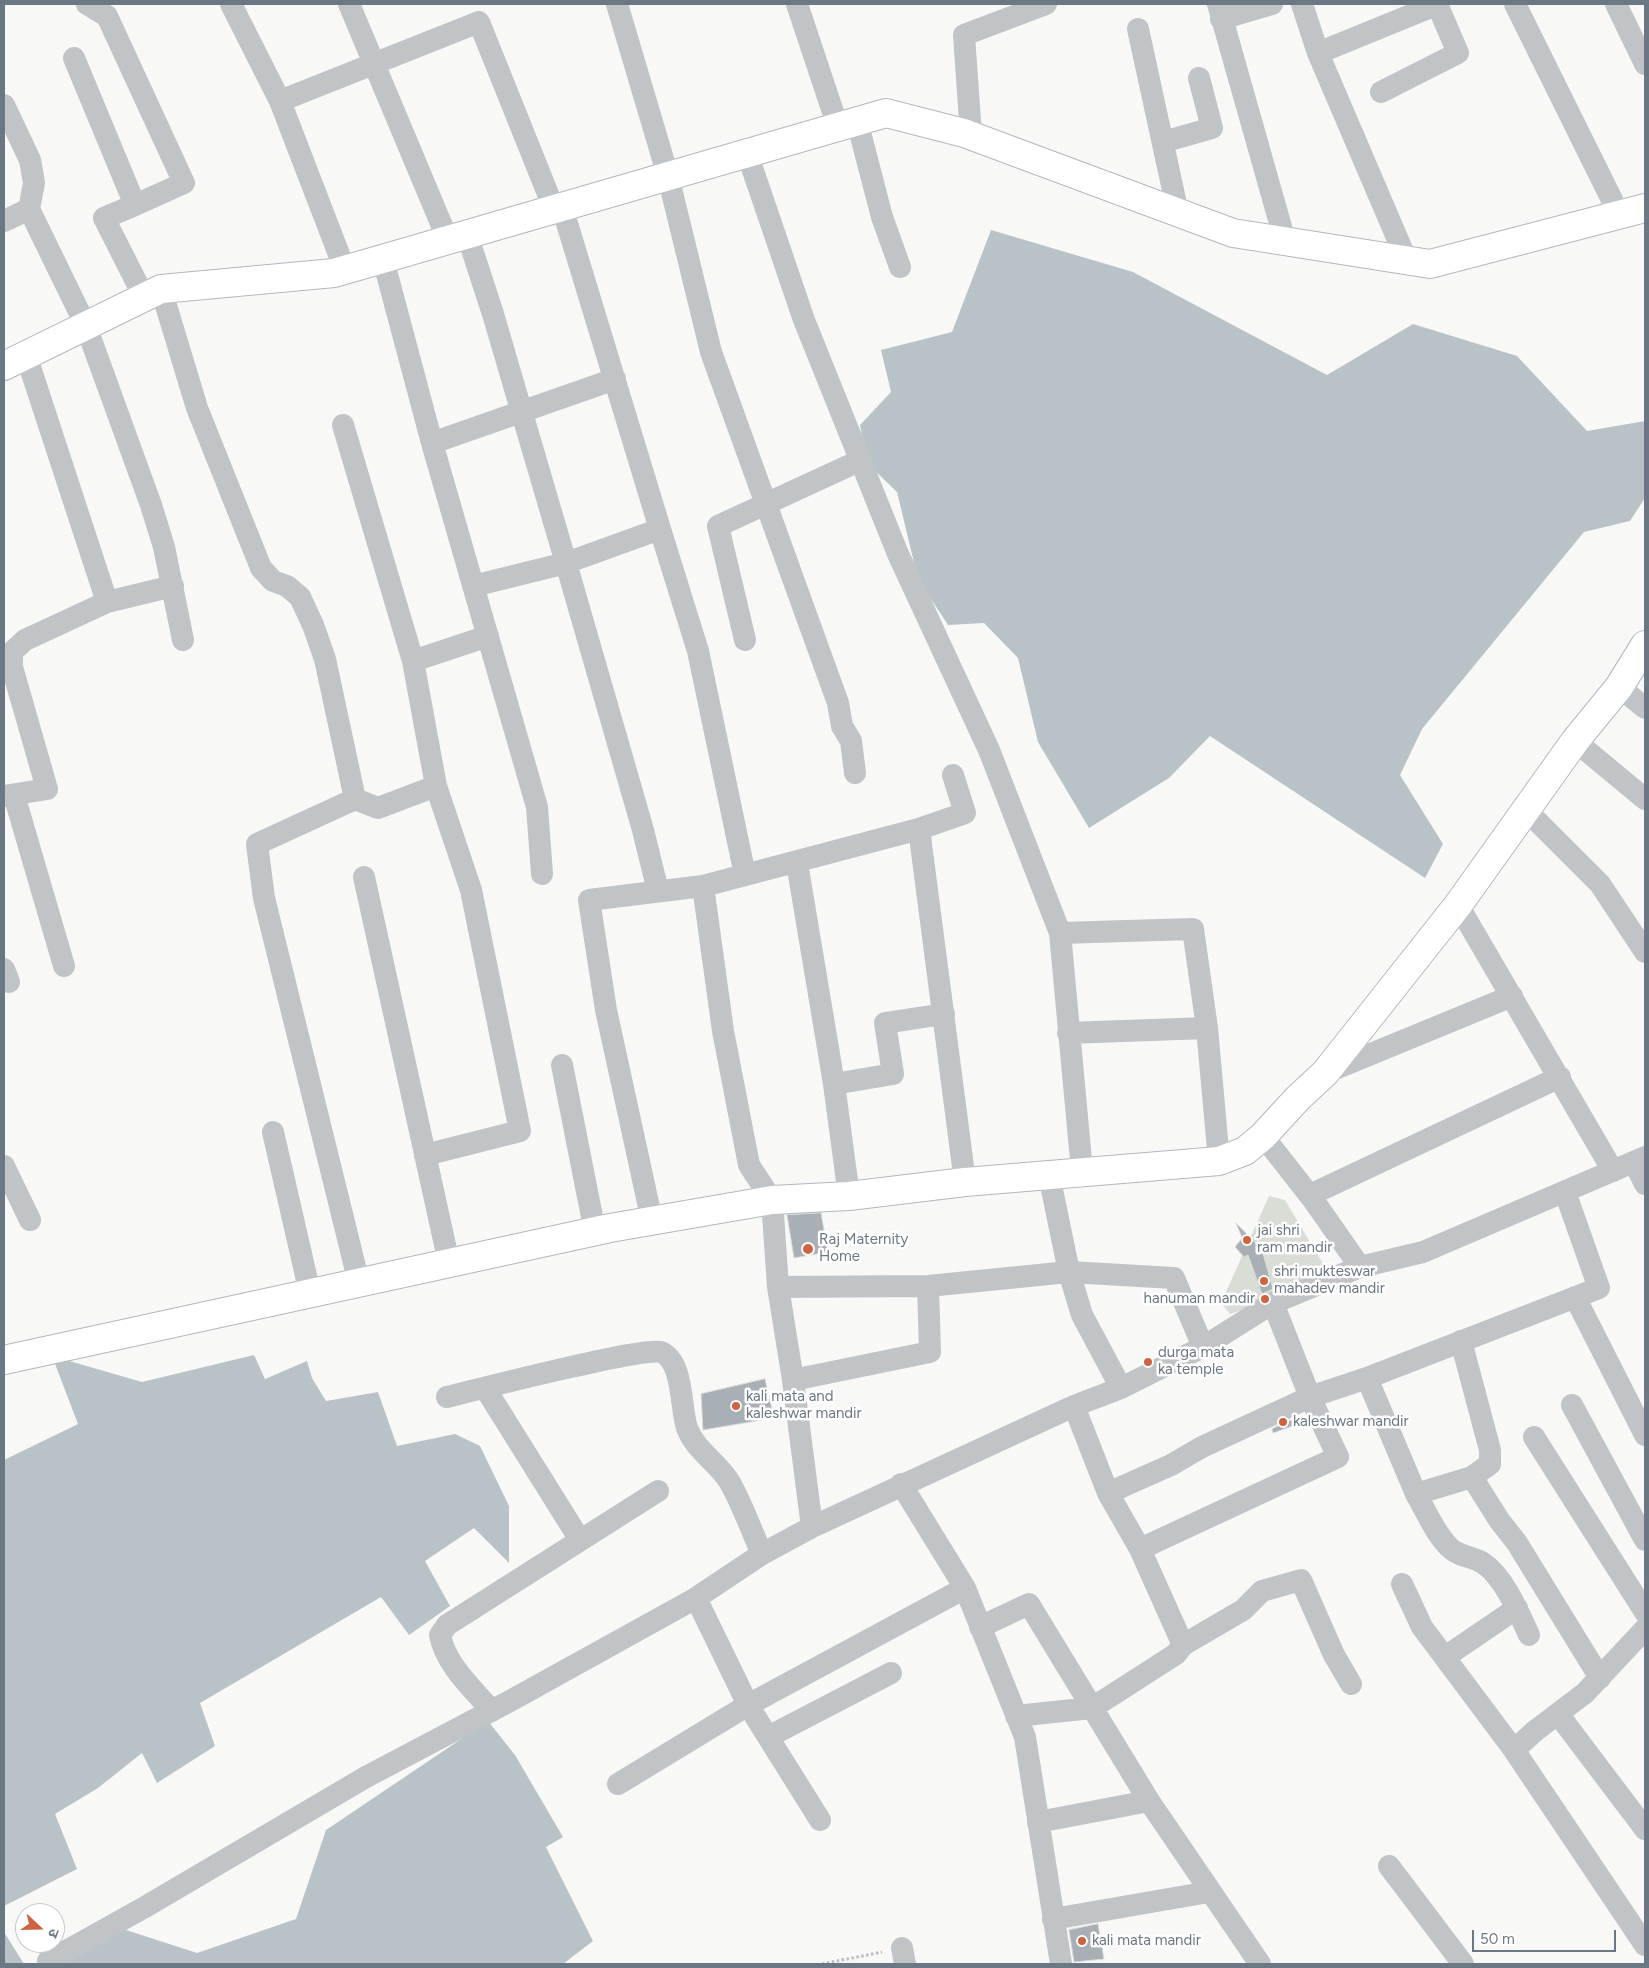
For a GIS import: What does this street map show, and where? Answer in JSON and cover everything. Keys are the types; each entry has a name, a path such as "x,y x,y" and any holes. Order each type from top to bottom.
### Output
{"street":[{"path":"87,4 107,16 184,182 104,218 152,293 262,568 273,581 287,586 300,597 313,625 325,659 356,799"},
{"path":"231,4 280,101 345,270"},
{"path":"350,4 375,64 493,314 643,830 658,891"},
{"path":"617,4 668,176 711,352 838,703 842,726 851,740 855,773"},
{"path":"797,4 848,124 900,267"},
{"path":"970,135 964,35 1046,4"},
{"path":"1272,4 1219,12 1285,241"},
{"path":"1302,4 1318,53 1407,260"},
{"path":"1318,53 1438,4 1458,53 1381,92"},
{"path":"1515,4 1619,214"},
{"path":"1616,4 1637,23 1645,64"},
{"path":"280,101 375,64 475,13 558,208 614,378 698,651 745,876"},
{"path":"1138,29 1178,213"},
{"path":"74,58 135,205"},
{"path":"1162,142 1212,128 1199,78"},
{"path":"4,106 30,160 34,183 29,209 86,326 151,504 164,547 183,640"},
{"path":"107,602 15,361 152,293 334,273 886,113 970,135 1233,233 1430,264 1645,208"},
{"path":"747,153 804,320 898,554 989,750 1060,933 1082,1171"},
{"path":"4,221 29,209"},
{"path":"384,259 432,443 537,808 542,874"},
{"path":"432,443 614,378"},
{"path":"343,425 413,661 436,786 472,890 520,1131 425,1155"},
{"path":"745,640 718,526 861,460"},
{"path":"473,586 566,563 660,529"},
{"path":"64,966 9,795 47,789 12,667 12,652 24,640 107,602 172,586"},
{"path":"413,661 488,636"},
{"path":"4,1360 595,1232 772,1200 849,1196 965,1182 1219,1161 1245,1151 1263,1136 1298,1098 1325,1073 1458,905 1575,741 1619,687 1645,645"},
{"path":"1619,687 1645,708"},
{"path":"1575,741 1645,799"},
{"path":"652,1221 606,1010 589,900 703,886 919,830 964,813 953,775"},
{"path":"359,1283 264,898 257,844 356,799 378,808 436,786"},
{"path":"1526,810 1600,884 1645,952"},
{"path":"919,830 965,1182"},
{"path":"797,863 834,1084 849,1196"},
{"path":"364,877 448,1263"},
{"path":"703,886 723,1032 749,1165 772,1200 778,1287 793,1380 812,1527"},
{"path":"1458,905 1613,1171"},
{"path":"1060,933 1194,929 1207,1028 1219,1161"},
{"path":"1325,1073 1512,996"},
{"path":"834,1084 893,1074 885,1023 944,1014"},
{"path":"1068,1033 1207,1028"},
{"path":"562,1065 595,1232"},
{"path":"1310,1195 1560,1078"},
{"path":"273,1132 310,1293"},
{"path":"1263,1136 1310,1195 1360,1267"},
{"path":"48,1961 145,1907 366,1777 492,1711 696,1598 762,1554 812,1527 901,1484 1074,1406 1120,1388 1204,1347 1273,1303 1360,1267 1423,1252 1640,1159 1645,1184"},
{"path":"4,1166 30,1220"},
{"path":"1049,1175 1069,1272 1082,1315 1120,1388"},
{"path":"1108,1493 1171,1465 1202,1447 1310,1397 1367,1378 1599,1288 1564,1192"},
{"path":"778,1287 928,1286 1069,1272 1174,1278 1204,1347"},
{"path":"793,1380 930,1352 928,1286"},
{"path":"1575,1297 1645,1435"},
{"path":"1140,1549 1338,1457 1310,1397 1273,1303"},
{"path":"1416,1494 1472,1477 1490,1464 1490,1450 1461,1341"},
{"path":"447,1397 642,1352 659,1351 669,1356 675,1367 687,1428 694,1440 729,1481 762,1554"},
{"path":"1367,1378 1416,1494 1440,1535 1449,1547 1459,1554 1483,1563 1497,1576 1517,1608 1529,1634"},
{"path":"485,1388 580,1540"},
{"path":"1572,1405 1645,1540"},
{"path":"1074,1406 1108,1493 1140,1549 1183,1645"},
{"path":"1534,1437 1645,1612"},
{"path":"1472,1477 1517,1543 1600,1678"},
{"path":"901,1484 965,1588 1024,1737 1061,1964"},
{"path":"492,1711 451,1662 441,1645 440,1635 447,1624 658,1491"},
{"path":"1016,1716 1092,1708 1176,1654 1183,1645 1243,1610 1262,1591 1301,1580 1334,1654 1351,1684"},
{"path":"1402,1584 1422,1627 1514,1750 1645,1945"},
{"path":"618,1784 748,1704 965,1588"},
{"path":"696,1598 748,1704 820,1820"},
{"path":"980,1626 1029,1604 1149,1801 1209,1892 1260,1964"},
{"path":"1445,1657 1517,1608"},
{"path":"1514,1750 1535,1731 1585,1693 1645,1629"},
{"path":"768,1737 892,1673"},
{"path":"1558,1714 1645,1829"},
{"path":"1038,1822 1149,1801"},
{"path":"1389,1866 1463,1964"},
{"path":"1054,1919 1209,1892"}],"path":[{"path":"822,1964 904,1956"}],"shaded area":[{"path":"991,230 1133,272 1327,375 1413,324 1517,356 1587,431 1645,421 1645,498 1630,521 1584,532 1422,729 1400,775 1443,844 1425,878 1210,736 1169,778 1089,828 1038,742 1018,658 984,623 948,625 918,579 897,492 867,463 860,425 891,392 881,350 952,332"},
{"path":"1269,1196 1285,1200 1335,1284 1277,1298 1230,1314 1221,1303"},
{"path":"254,1355 265,1379 307,1361 312,1378 326,1401 378,1392 397,1446 455,1434 480,1446 509,1506 509,1563 474,1528 425,1561 450,1606 409,1635 381,1597 200,1703 215,1746 157,1783 142,1753 98,1788 55,1814 77,1869 4,1906 4,1460 78,1424 52,1356 142,1382"},
{"path":"488,1721 515,1755 563,1837 546,1847 593,1941 563,1964 61,1964 123,1929 197,1953 296,1919 326,1830"},
{"path":"4,1932 15,1950 15,1953 17,1953 24,1964 4,1964"}],"building":[{"path":"821,1213 828,1252 794,1258 787,1215"},
{"path":"1236,1223 1262,1250 1273,1289 1262,1294 1248,1255 1244,1257 1235,1247 1242,1238"},
{"name":"kali mata and kaleshwar mandir","path":"765,1379 774,1418 703,1430 701,1394"},
{"path":"1296,1418 1298,1424 1273,1433 1272,1429"},
{"name":"kali mata mandir","path":"1098,1924 1104,1959 1074,1962 1069,1930"}],"place":[{"name":"jai shri ram mandir","path":"1247,1240"},
{"name":"Raj Maternity Home","path":"808,1249"},
{"name":"shri mukteswar mahadev mandir","path":"1264,1281"},
{"name":"hanuman mandir","path":"1265,1299"},
{"name":"durga mata ka temple","path":"1148,1362"},
{"name":"kali mata and kaleshwar mandir","path":"736,1406"},
{"name":"kaleshwar mandir","path":"1283,1422"},
{"name":"kali mata mandir","path":"1082,1941"}]}
